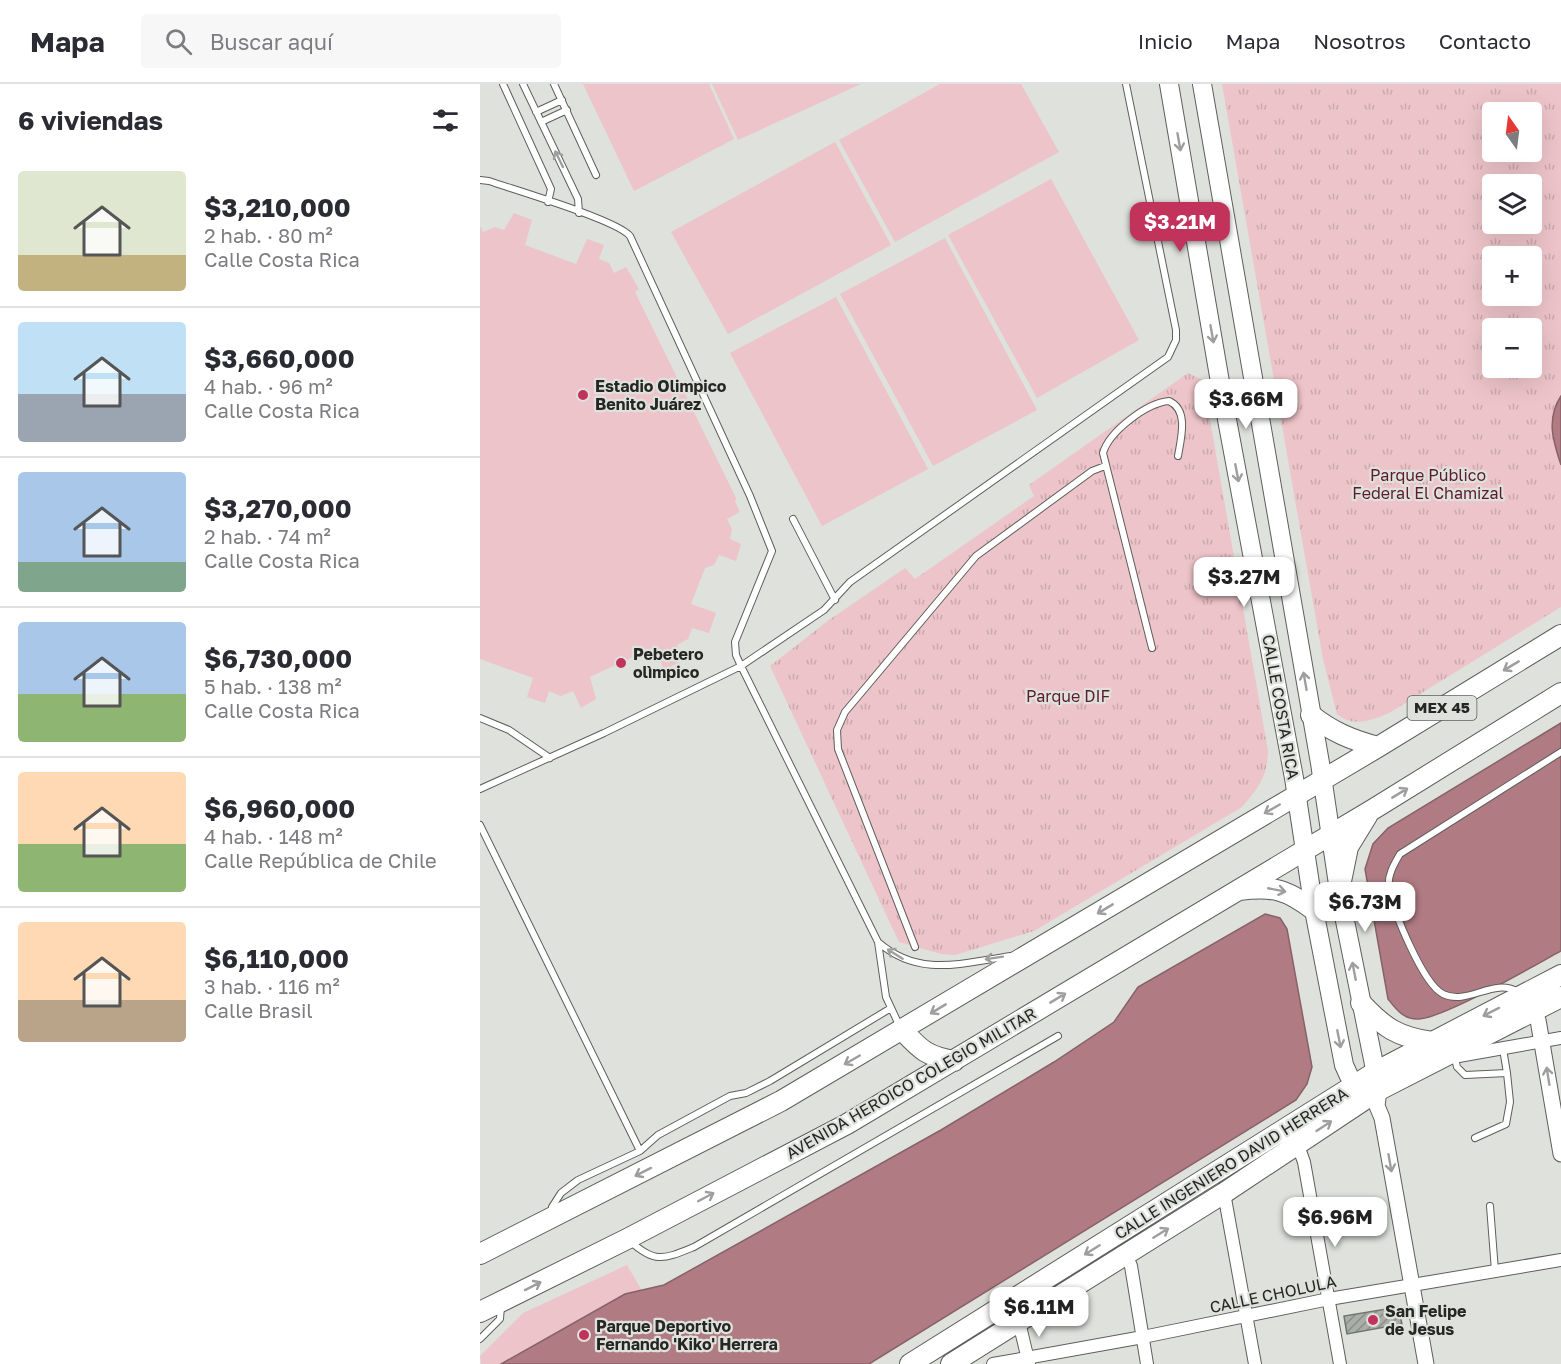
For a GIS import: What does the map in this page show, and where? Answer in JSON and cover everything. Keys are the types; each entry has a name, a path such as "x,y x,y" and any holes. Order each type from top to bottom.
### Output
{"main road":[{"name":"CALLE COSTA RICA","path":"1169,84 1226,415 1297,795 1314,910 1344,1065 1371,1090"},
{"name":"CALLE COSTA RICA","path":"1202,84 1323,780 1339,891 1361,1003 1371,1090"},
{"path":"1226,415 1258,409"},
{"name":"MEX 45","path":"1323,780 1561,635"},
{"name":"MEX 45","path":"1331,834 1561,693"},
{"path":"1311,715 1329,729 1349,739 1378,747"},
{"path":"480,1254 782,1101 1323,780"},
{"path":"1339,891 1348,848 1371,810"},
{"name":"AVENIDA HEROICO COLEGIO MILITAR","path":"480,1312 627,1239 847,1124 1331,834"},
{"path":"1234,891 1273,888 1295,896 1314,910"},
{"name":"CALLE INGENIERO DAVID HERRERA","path":"910,1364 1371,1090 1452,1055 1529,1003 1561,975"},
{"name":"CALLE INGENIERO DAVID HERRERA","path":"951,1364 1224,1193 1371,1090 1432,1042 1529,1003 1561,997"},
{"path":"1361,1003 1389,1029 1407,1038 1432,1042"},
{"path":"902,1030 921,1051 932,1057 954,1061"}],"street":[{"path":"1529,1003 1542,1042 1558,1120 1561,1154"},
{"path":"1452,1055 1503,1049 1561,1038"},
{"name":"CALLE COSTA RICA","path":"1371,1090 1382,1118 1426,1364"},
{"path":"1297,1143 1304,1162 1340,1364"},
{"path":"1224,1193 1255,1364"},
{"path":"1126,1255 1131,1266 1147,1364"},
{"name":"CALLE CHOLULA","path":"993,1364 1028,1361 1329,1299 1561,1260"},
{"path":"1019,1322 1028,1361"}],"lane":[{"path":"503,84 552,189 548,202"},
{"path":"523,84 578,200 579,213"},
{"path":"554,84 597,175"},
{"path":"481,787 550,758 741,666 835,600 850,582 1168,357 1173,351 1176,330 1126,84"},
{"path":"536,112 561,100"},
{"path":"545,108 549,118"},
{"path":"541,122 567,110"},
{"path":"480,180 619,227 630,236 772,546 771,556 766,562 735,642 736,655 878,942 886,996 902,1030"},
{"path":"1152,648 1103,453 1112,435 1162,401 1169,401 1179,409 1182,427 1178,456"},
{"path":"915,946 855,797 838,749 837,730 845,712 976,556 1092,471 1105,466"},
{"path":"793,519 835,600"},
{"path":"480,718 509,730 550,758"},
{"path":"1529,1003 1510,986 1453,996 1443,994 1429,984 1398,916 1389,887 1392,867 1400,854 1561,752"},
{"path":"480,825 640,1151"},
{"path":"878,942 897,957 919,964 956,964 1031,952"},
{"path":"551,1219 552,1207 569,1187 640,1151 658,1135 730,1096 746,1093 770,1080 891,1008"},
{"path":"627,1239 646,1255 656,1258 673,1255 694,1247 1058,1036"},
{"path":"1475,1137 1506,1124 1510,1116 1503,1049"},
{"path":"1452,1055 1457,1067 1465,1075 1507,1073"},
{"path":"1490,1206 1495,1271"},
{"path":"480,1339 500,1319 501,1302"}],"green space":[{"path":"583,84 709,84 734,139 634,191"},
{"path":"712,84 861,84 738,140"},
{"path":"940,84 1021,84 1059,152 895,242 839,140"},
{"name":"Parque Público Federal El Chamizal","path":"1222,84 1561,84 1561,607 1391,712 1378,718 1357,722 1337,714 1323,659"},
{"path":"835,142 891,245 728,334 671,232"},
{"path":"1051,179 1139,340 1037,398 948,235"},
{"name":"Estadio Olimpico Benito Juárez","path":"514,213 532,220 525,245 576,264 587,239 604,245 599,259 609,263 614,273 626,267 639,289 635,292 736,498 740,512 727,519 732,529 730,539 741,544 736,561 719,555 714,565 705,568 691,604 716,613 709,633 692,628 688,639 677,645 683,660 664,670 654,647 590,677 596,699 581,708 573,691 561,696 549,691 545,703 527,697 533,678 480,659 480,226 483,232 495,227 504,230"},
{"path":"945,238 1037,410 933,466 840,294"},
{"path":"836,297 928,469 822,526 730,353"},
{"name":"Parque DIF","path":"1188,373 1203,380 1268,751 1266,768 1261,781 1242,807 1034,931 955,955 941,954 899,942 770,666 829,620 905,568 915,579 1034,496 1029,485"},
{"name":"Parque Deportivo Fernando 'Kiko' Herrera","path":"627,1265 684,1364 481,1364 480,1356 523,1313"}],"shaded area":[{"path":"1561,396 1561,465 1552,422"},
{"path":"1561,723 1561,951 1446,1011 1417,1019 1404,1015 1388,999 1365,869 1373,844 1388,828"},
{"path":"1265,914 1280,918 1287,929 1312,1067 1307,1084 1296,1100 869,1364 501,1364 625,1294 664,1285 941,1130 1054,1062 1114,1022 1138,987"}],"building":[{"name":"San Felipe de Jesus","path":"1398,1307 1402,1324 1347,1334 1344,1316"}],"place":[{"name":"Estadio Olimpico Benito Juárez","path":"583,395"},
{"name":"Pebetero olìmpico","path":"621,663"},
{"name":"San Felipe de Jesus","path":"1373,1320"},
{"name":"Parque Deportivo Fernando 'Kiko' Herrera","path":"584,1335"}]}
